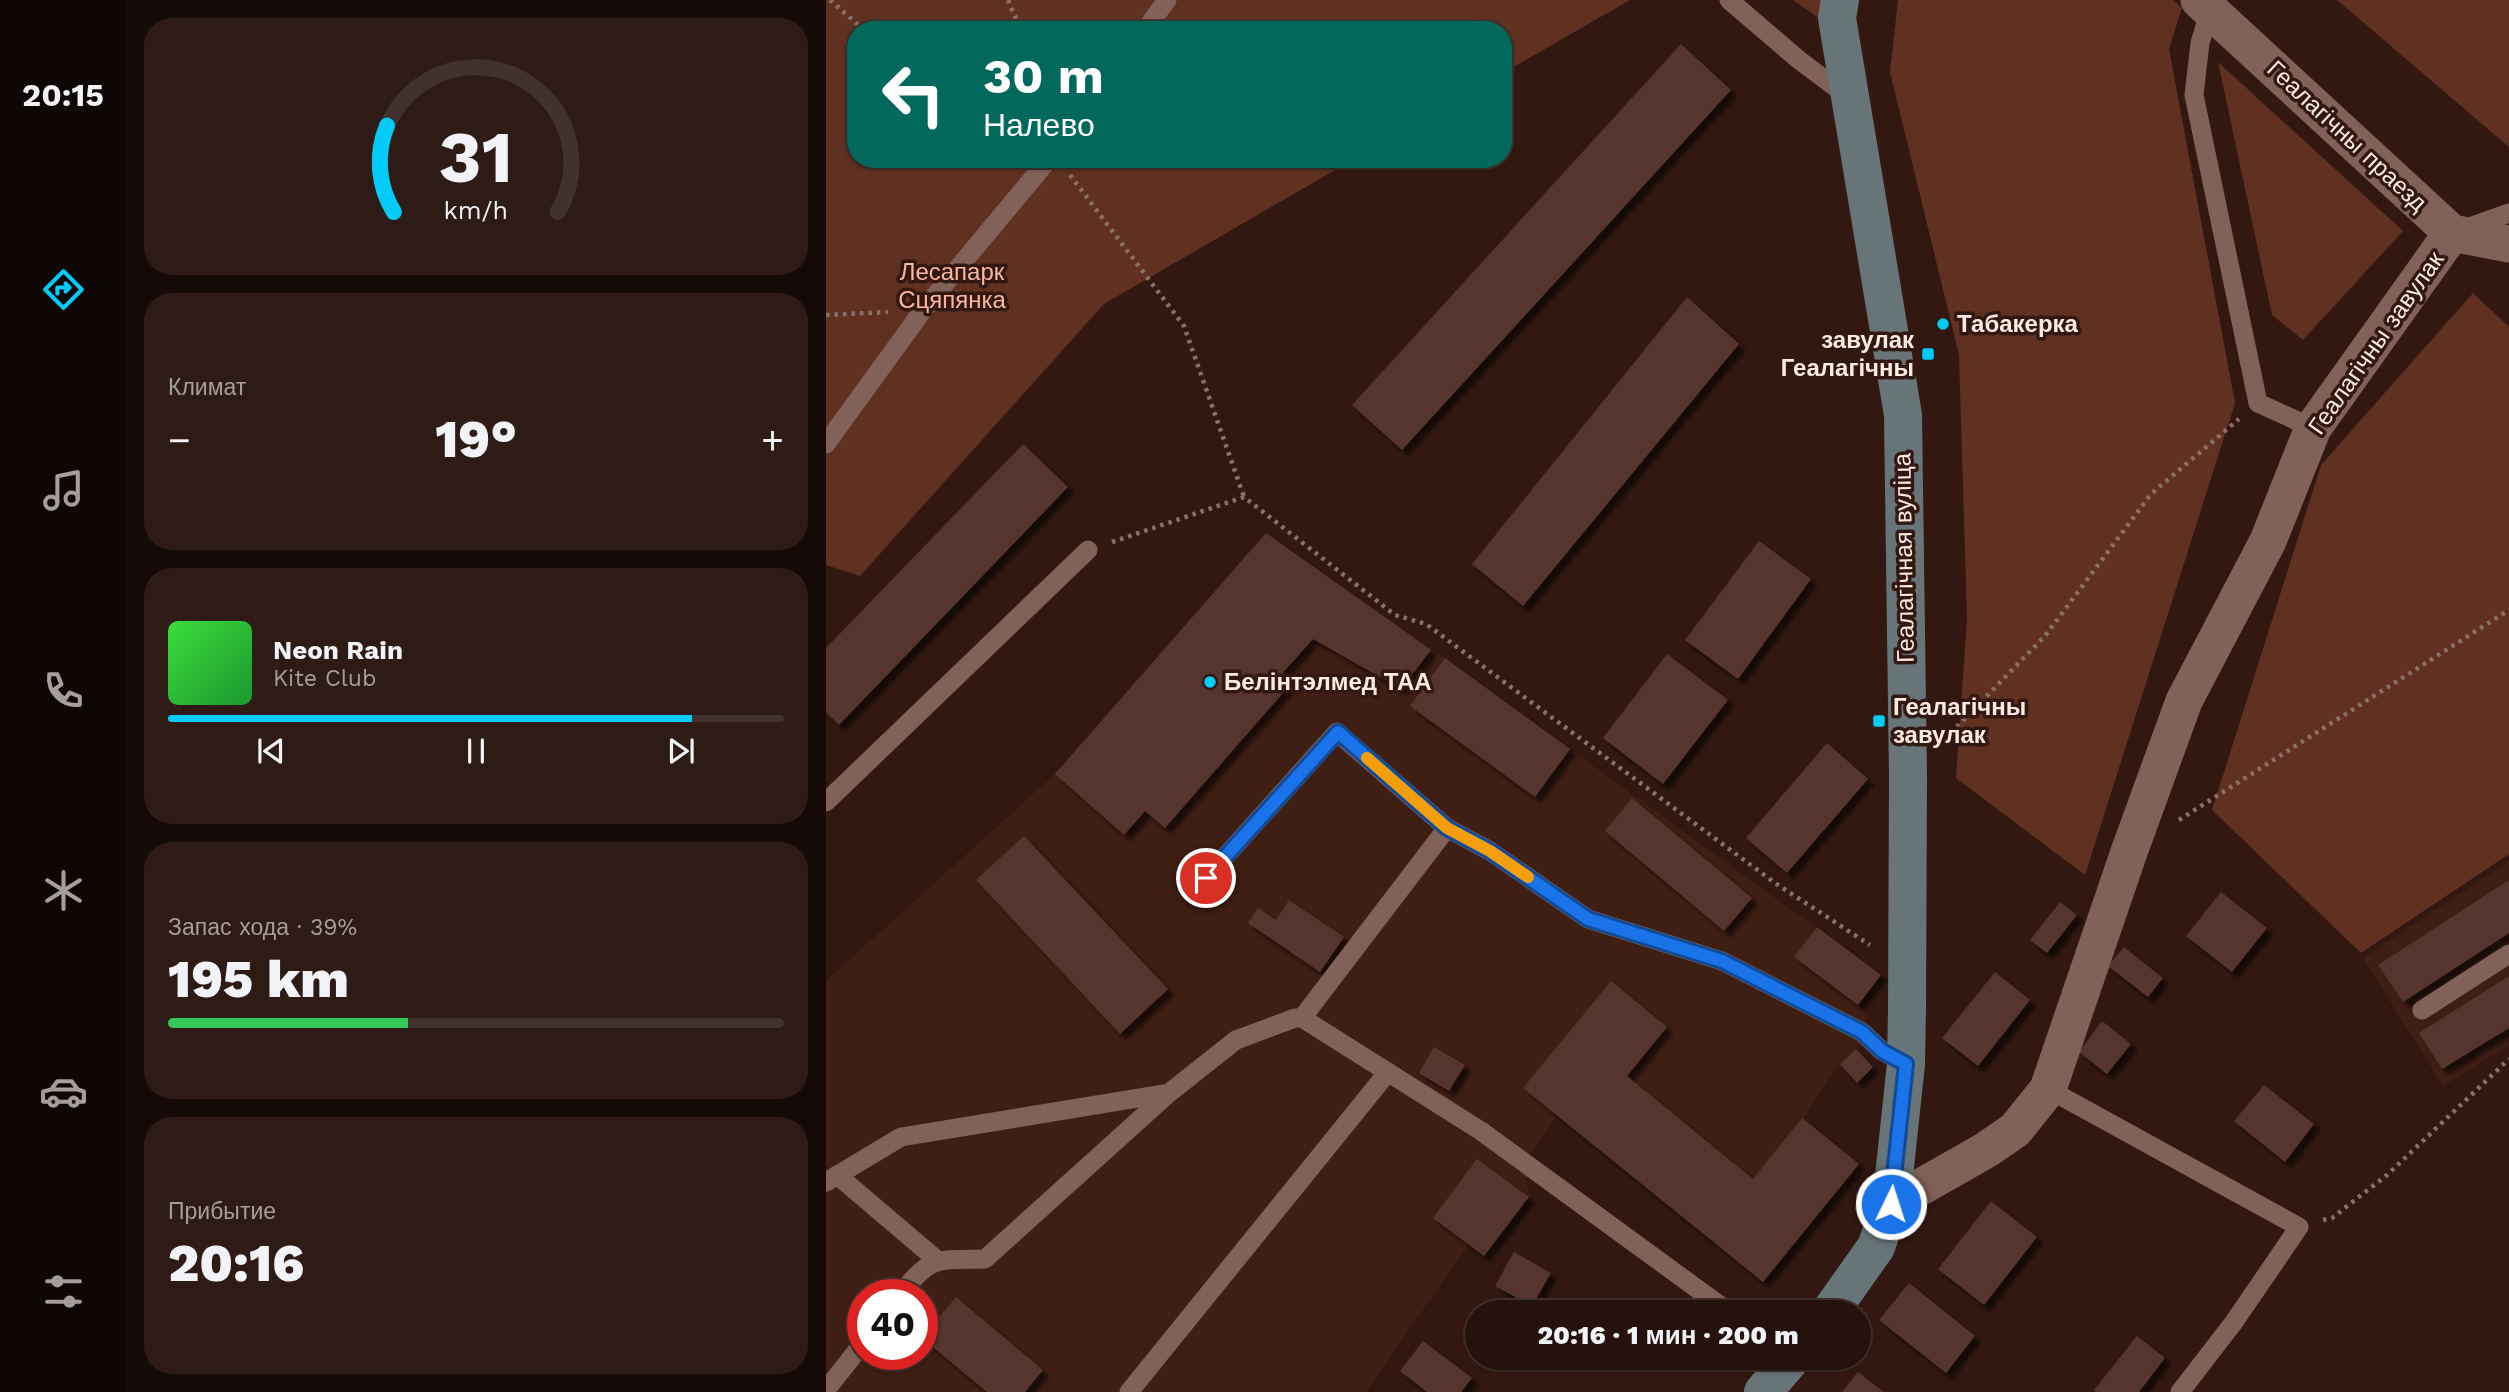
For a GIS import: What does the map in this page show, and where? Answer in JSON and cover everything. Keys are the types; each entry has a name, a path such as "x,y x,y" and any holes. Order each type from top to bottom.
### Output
{"street":[{"name":"Геалагічная вуліца","path":"1839,1300 1877,1247 1891,1204 1906,1064 1908,777 1903,415 1837,18 1840,0"},
{"name":"Геалагічны праезд","path":"2204,5 2452,233"},
{"path":"2452,233 2509,244"},
{"name":"Геалагічны завулак","path":"1891,1204 1986,1150 2015,1130 2048,1089 2184,701 2268,541 2313,428 2452,233"},
{"path":"1763,1392 1780,1370"}],"lane":[{"path":"1152,21 1167,0"},
{"path":"1729,0 1799,60 1851,99"},
{"path":"2204,5 2194,95 2258,403 2313,428"},
{"path":"826,444 923,310 1041,168"},
{"path":"2452,233 2509,213"},
{"path":"826,802 1088,550"},
{"path":"1206,878 1338,732 1447,828 1490,851 1588,919 1722,961 1862,1032 1882,1051 1906,1064"},
{"path":"1302,1018 1447,828"},
{"path":"2422,1010 2509,954"},
{"path":"913,1279 937,1260 985,1259 1169,1093 1236,1040 1295,1017 1302,1018 1481,1130 1712,1300"},
{"path":"1129,1392 1388,1072"},
{"path":"2048,1089 2298,1227 2234,1322 2180,1392"},
{"path":"937,1260 831,1178 901,1137 1169,1093"},
{"path":"826,1390 847,1363"}],"path":[{"path":"830,0 854,21"},
{"path":"1008,0 1017,21"},
{"path":"1066,170 1184,327 1244,497 1395,615 1426,624 1775,883 1874,948"},
{"path":"826,315 923,310"},
{"path":"1908,777 2045,636 2151,494 2258,403"},
{"path":"1088,550 1244,497"},
{"path":"2175,823 2509,610"},
{"path":"2298,1227 2332,1218 2387,1175 2509,1059"}],"shaded area":[{"path":"1266,533 1445,658 1881,975 1858,1005 1868,1016 1856,1049 1840,1064 1803,1118 1859,1164 1763,1282 1557,1115 1525,1162 1529,1197 1484,1256 1468,1245 1366,1392 826,1392 826,981 1055,774"},
{"path":"2509,861 2509,1045 2443,1086 2363,958"}],"green space":[{"name":"Лесапарк Сцяпянка","path":"826,0 1630,0 1512,68 1512,21 847,21 847,168 1338,168 1104,304 860,576 826,565"},
{"path":"1793,0 1853,0 1857,45"},
{"path":"1898,0 2173,0 2182,8 2169,49 2235,403 2085,875 1956,778 1967,619 1959,355 1890,72"},
{"path":"2337,0 2509,0 2509,147"},
{"path":"2218,62 2403,231 2303,340 2272,315"},
{"path":"2473,293 2509,327 2509,854 2361,953 2212,810 2321,465"}],"building":[{"path":"1681,44 1731,90 1402,450 1352,405"},
{"path":"1687,297 1739,344 1523,606 1472,564"},
{"path":"1023,444 1068,487 839,725 826,712 826,648"},
{"name":"Белінтэлмед ТАА","path":"1266,533 1431,650 1401,689 1313,639 1279,677 1289,686 1165,828 1145,811 1124,835 1055,774"},
{"path":"1759,541 1811,579 1738,679 1685,640"},
{"path":"1667,654 1728,700 1663,784 1603,738"},
{"path":"1445,658 1570,749 1535,797 1410,706"},
{"path":"1827,743 1868,779 1787,873 1746,838"},
{"path":"1632,798 1752,898 1724,931 1605,831"},
{"path":"1024,836 1168,989 1120,1034 976,880"},
{"path":"2509,880 2509,933 2403,1002 2378,965"},
{"path":"2221,892 2267,928 2232,972 2186,936"},
{"path":"1289,900 1344,937 1320,972 1248,923 1258,908 1276,920"},
{"path":"2060,902 2077,915 2047,953 2030,940"},
{"path":"1817,927 1881,975 1858,1005 1794,957"},
{"path":"2124,947 2163,978 2148,997 2108,966"},
{"path":"1995,972 2030,1000 1978,1066 1942,1038"},
{"path":"2509,976 2509,1028 2442,1069 2419,1033"},
{"path":"1611,981 1667,1027 1627,1076 1753,1179 1802,1118 1859,1164 1763,1282 1523,1088"},
{"path":"2102,1021 2131,1044 2107,1074 2079,1052"},
{"path":"1434,1047 1465,1065 1449,1091 1419,1073"},
{"path":"1856,1049 1873,1067 1857,1083 1840,1064"},
{"path":"2264,1085 2314,1124 2285,1162 2234,1121"},
{"path":"1477,1159 1529,1197 1484,1256 1433,1218"},
{"path":"1991,1201 2037,1237 1984,1305 1938,1269"},
{"path":"1514,1252 1551,1273 1535,1300 1521,1300 1495,1286"},
{"path":"1909,1283 1975,1336 1946,1373 1879,1320"},
{"path":"956,1297 1043,1370 1025,1392 987,1392 938,1351 938,1319"},
{"path":"2137,1336 2165,1358 2139,1392 2096,1392 2094,1390"},
{"path":"1423,1341 1472,1378 1461,1392 1427,1392 1400,1371"},
{"path":"1858,1372 1884,1392 1842,1392"}],"slow traffic":[{"path":"1367,758 1447,828 1490,851 1528,877"}],"place":[{"name":"Табакерка","path":"1943,324"},
{"name":"завулак Геалагічны","path":"1928,354"},
{"name":"Белінтэлмед ТАА","path":"1210,682"},
{"name":"Геалагічны завулак","path":"1879,721"}],"route":[{"path":"1206,878 1338,732 1447,828 1490,851 1588,919 1722,961 1862,1032 1882,1051 1906,1064 1891,1204"}]}
